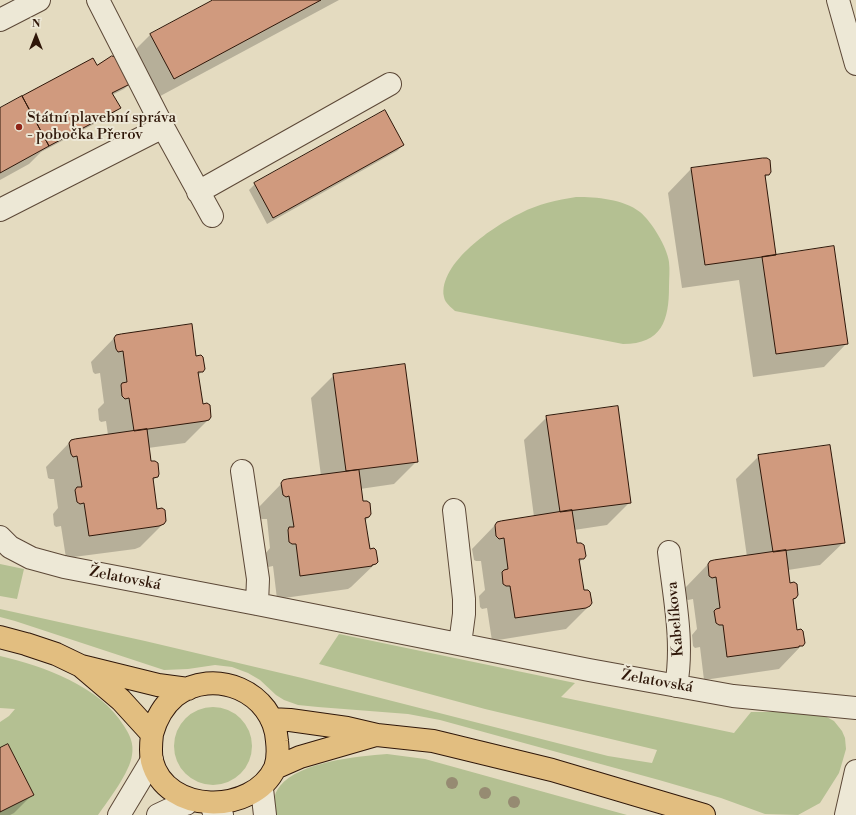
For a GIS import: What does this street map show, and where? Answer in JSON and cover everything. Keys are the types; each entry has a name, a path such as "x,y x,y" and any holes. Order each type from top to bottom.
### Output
{"main road":[{"path":"0,637 56,654 81,666 158,685 188,689"},
{"path":"81,666 120,700 152,734"},
{"path":"207,683 226,684 236,687 260,703 266,710 270,719 277,734 278,748 275,768 262,789 245,802 217,813 186,804 170,793 164,786 155,770 150,747 156,720 164,707 175,696 188,689 207,683"},
{"path":"270,719 290,720 347,728 377,735 417,738 460,746 552,770 704,815"},
{"path":"275,768 300,757 377,735"}],"street":[{"path":"0,20 39,0"},
{"path":"98,0 163,127 212,216"},
{"path":"838,0 856,64"},
{"path":"198,192 390,84"},
{"path":"0,210 163,127"},
{"path":"242,470 258,579 257,604"},
{"path":"454,510 464,599 464,614 460,644"},
{"name":"Želatovská","path":"0,537 10,547 21,553 44,562 72,569 676,686 759,700 856,708"},
{"name":"Kabelíkova","path":"669,552 680,652 676,686"},
{"path":"119,815 152,760"},
{"path":"846,815 856,771"},
{"path":"262,789 264,815"},
{"path":"158,815 175,807 186,804"}],"green space":[{"path":"576,197 610,200 626,204 645,216 658,235 668,256 669,299 665,320 655,335 647,340 623,344 455,311 447,303 444,297 445,284 450,271 470,247 497,226 527,210 548,203"},
{"path":"0,564 24,569 17,599 0,596"},
{"path":"0,609 302,678 608,756 652,763 657,750 485,709 319,664 339,634 575,683 561,697 734,733 751,712 813,712 834,721 842,731 845,738 846,749 839,773 820,803 798,815 765,814 721,798 659,780 440,720 408,714 298,705 284,700 276,695 260,680 248,673 232,667 215,665 188,669 164,670 0,617"},
{"path":"0,656 52,672 86,689 114,712 126,729 130,736 132,747 130,762 118,786 98,815 0,815 0,812 34,795 8,744 0,748 0,722 9,716 15,709 0,708"},
{"path":"213,707 228,710 241,718 249,731 252,746 249,761 241,774 228,782 213,785 198,782 185,774 177,761 174,746 177,731 185,718 198,710"},
{"path":"387,754 425,759 627,815 273,815 276,792 289,778 301,771 345,759"}],"building":[{"path":"213,0 321,0 174,79 150,34"},
{"path":"112,56 119,58 132,83 112,93 121,108 49,146 22,96 93,58 97,65"},
{"name":"Státní plavební správa - pobočka Přerov","path":"22,96 49,146 0,173 0,108"},
{"path":"385,110 404,145 273,218 254,183"},
{"path":"763,158 770,160 771,172 769,175 765,175 776,255 705,265 691,168"},
{"path":"834,246 848,344 776,354 762,257"},
{"path":"192,324 196,356 201,355 203,357 205,369 203,372 198,372 203,404 207,403 210,405 211,417 209,420 205,421 134,431 129,398 125,399 122,396 121,385 122,383 127,382 123,351 118,352 114,338 116,335 121,334"},
{"path":"405,364 418,462 346,471 333,374"},
{"path":"618,406 631,503 560,512 546,416"},
{"path":"147,429 151,461 158,463 158,477 153,478 157,509 162,508 165,510 166,521 164,524 159,526 89,536 84,503 80,504 77,502 75,490 77,487 82,487 77,456 73,457 71,454 69,443 71,440 75,439"},
{"path":"830,445 845,543 773,552 758,455"},
{"path":"359,470 363,501 370,503 371,514 369,517 365,518 370,549 374,548 376,550 378,562 372,566 300,576 296,544 289,542 289,527 294,527 289,496 286,497 283,495 281,483 283,480 287,479"},
{"path":"572,510 577,543 584,545 586,556 584,559 579,559 584,590 588,590 590,592 592,603 586,608 515,618 510,586 503,584 502,572 508,569 504,538 499,539 496,536 495,525 497,522 501,521"},
{"path":"786,550 790,583 794,582 797,584 798,595 793,599 797,630 801,629 803,631 805,643 803,646 799,647 727,657 723,625 716,623 714,611 720,608 716,577 712,578 709,576 708,564 710,561 714,560"},
{"path":"8,744 34,795 0,812 0,748"}],"place":[{"name":"Státní plavební správa - pobočka Přerov","path":"19,127"}]}
